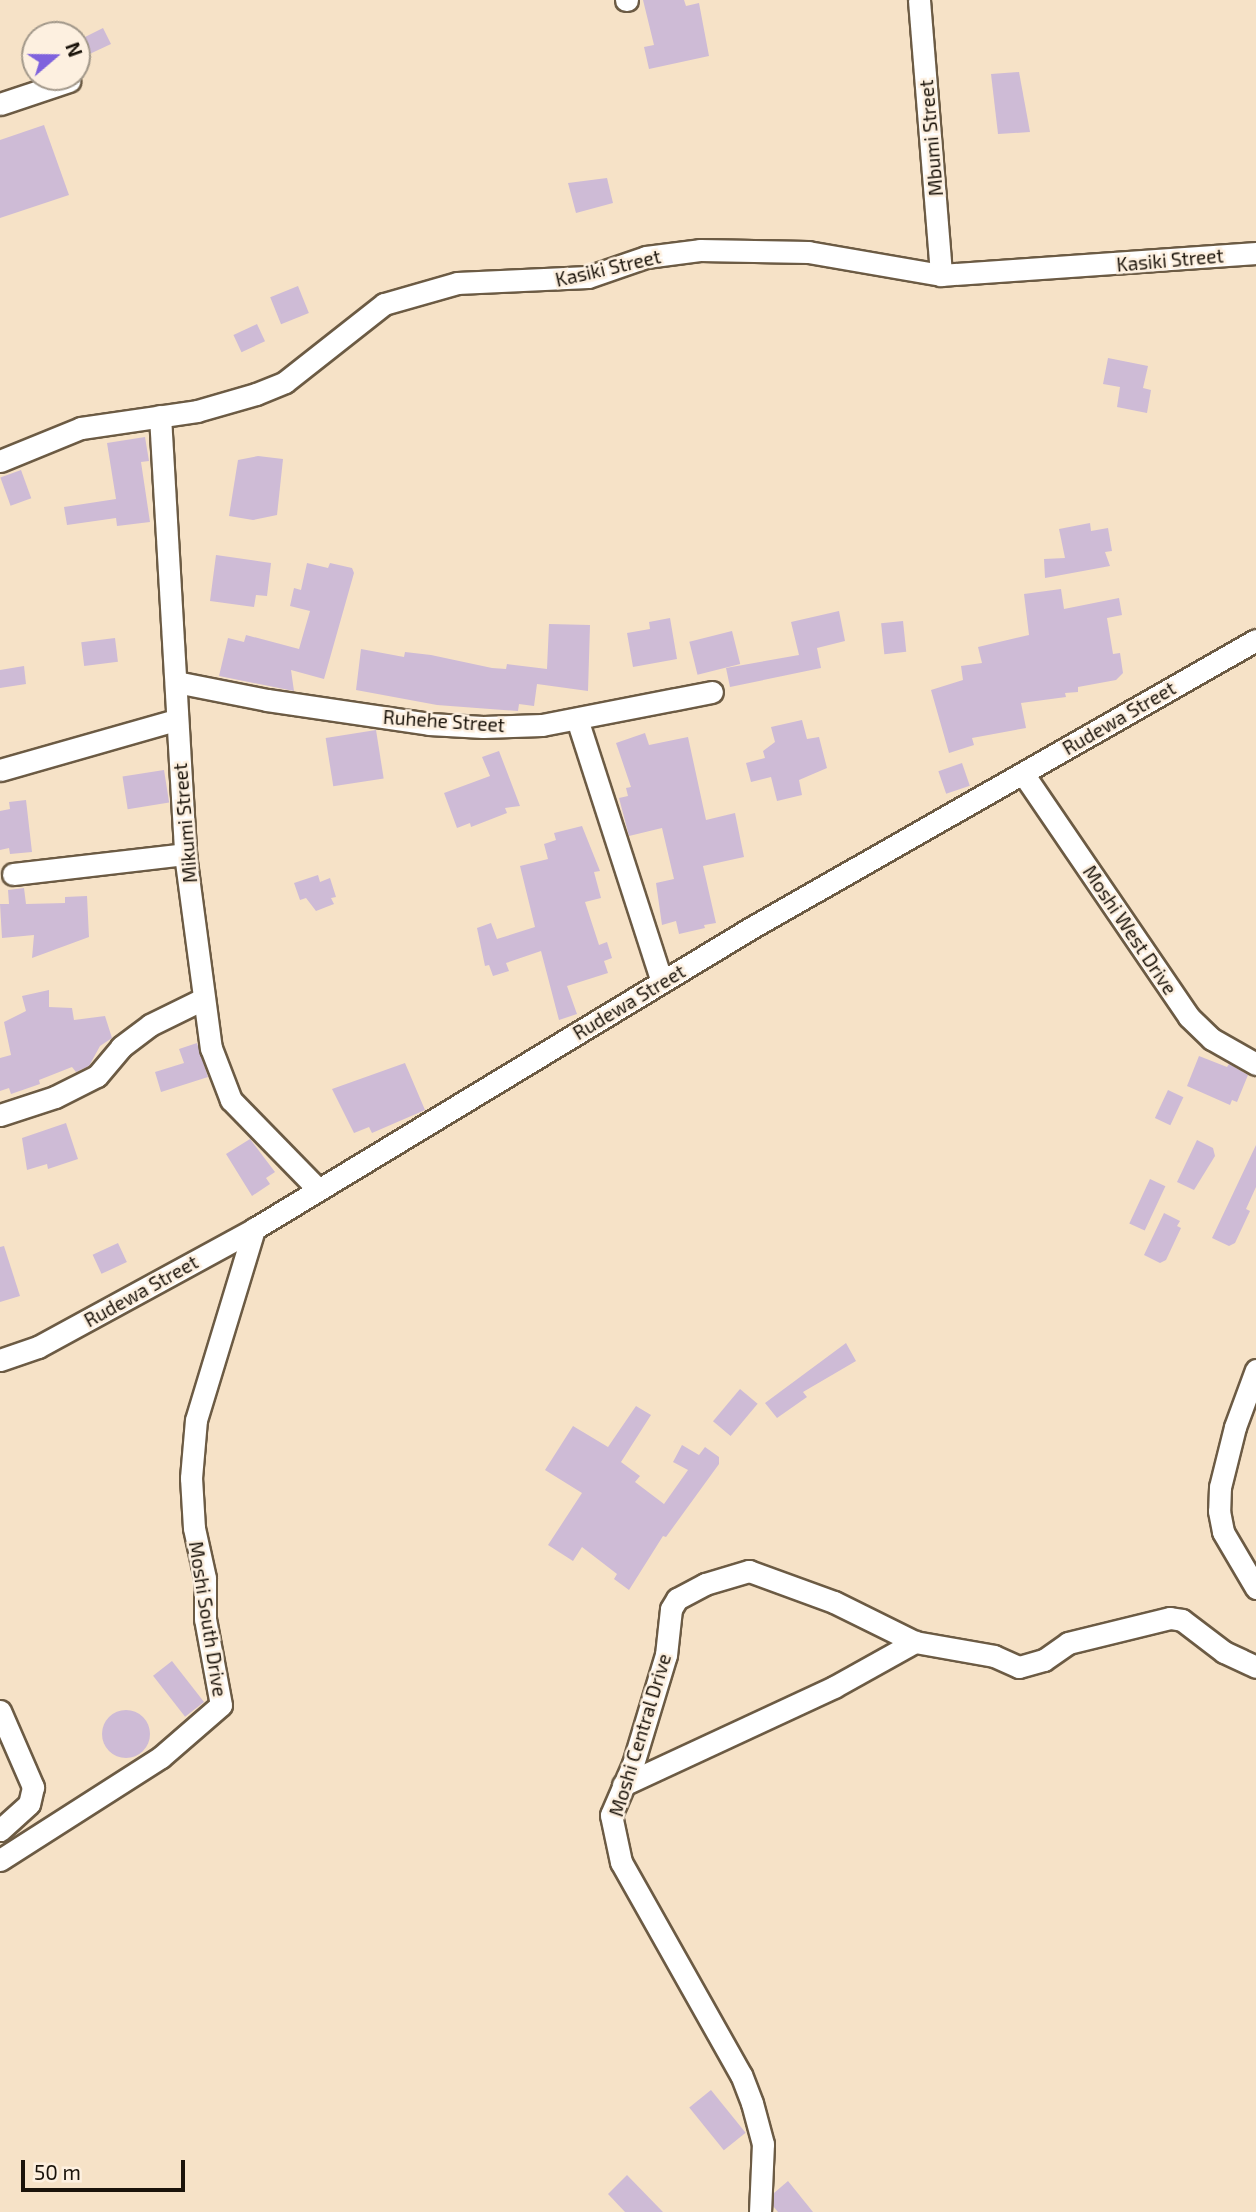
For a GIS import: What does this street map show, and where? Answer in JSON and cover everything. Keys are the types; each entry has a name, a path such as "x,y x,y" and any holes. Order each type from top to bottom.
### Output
{"street":[{"name":"Mbumi Street","path":"919,0 941,275"},
{"path":"0,104 39,91"},
{"name":"Kasiki Street","path":"0,461 81,428 197,411 285,382 384,304 457,283 548,282 588,277 646,257 736,249 808,252 941,275 1256,253"},
{"name":"Mikumi Street","path":"160,416 167,596 176,682 185,854 203,999 218,1076 231,1100 318,1189"},
{"name":"Rudewa Street","path":"0,1360 38,1347 254,1228 662,982 1256,640"},
{"name":"Ruhehe Street","path":"176,682 429,724 506,726 578,719 712,692"},
{"path":"578,719 662,982"},
{"path":"0,770 176,720"},
{"name":"Moshi West Drive","path":"1024,775 1189,1017 1212,1038 1256,1064"},
{"path":"13,874 185,854"},
{"path":"0,1115 55,1097 97,1076 121,1047 150,1025 203,999"},
{"name":"Moshi South Drive","path":"0,1860 161,1757 221,1705 205,1619 205,1578 191,1478 196,1420 254,1228"},
{"path":"1256,1370 1235,1427 1220,1487 1219,1511 1223,1532 1256,1587"},
{"name":"Moshi Central Drive","path":"760,2212 763,2144 741,2075 621,1862 611,1815 666,1655 671,1609 677,1599 705,1584 749,1570 772,1576 915,1643 994,1657 1019,1667 1044,1660 1068,1643 1170,1618 1189,1624 1224,1652 1256,1667"},
{"path":"623,1785 834,1687 915,1643"},
{"path":"0,1711 33,1787 29,1804 0,1830"}],"building":[{"path":"643,0 684,0 686,6 699,3 709,56 649,69 644,47 654,45"},
{"path":"103,28 111,44 91,53 91,34"},
{"path":"1019,72 1030,132 998,134 991,74"},
{"path":"44,125 69,195 0,218 0,140"},
{"path":"607,178 613,203 576,213 568,183"},
{"path":"298,286 309,313 281,324 270,297"},
{"path":"257,324 265,341 241,352 233,335"},
{"path":"1108,358 1148,366 1143,388 1151,390 1147,413 1117,407 1120,387 1103,384"},
{"path":"145,437 149,461 141,462 150,522 117,526 116,518 67,525 64,507 116,499 107,443"},
{"path":"258,456 283,459 277,515 253,520 229,516 238,460"},
{"path":"21,470 31,498 11,506 0,478"},
{"path":"1090,523 1091,531 1108,528 1112,551 1105,552 1110,566 1045,578 1044,559 1065,558 1059,529"},
{"path":"216,555 271,563 267,596 256,595 254,607 210,601"},
{"path":"307,563 328,568 330,563 352,568 354,573 324,679 291,670 294,691 219,676 228,638 244,642 246,635 299,649 310,611 290,606 294,588 301,590"},
{"path":"1061,589 1064,609 1119,598 1122,615 1107,618 1113,654 1120,653 1123,673 1116,680 1078,687 1078,692 1065,693 1066,697 1021,703 1026,728 972,738 974,745 949,753 931,690 963,680 961,666 982,663 978,647 1029,635 1024,594"},
{"path":"839,611 845,641 817,648 821,668 730,687 726,668 799,655 791,622"},
{"path":"670,618 677,659 633,667 627,633 650,629 649,622"},
{"path":"903,621 906,652 884,654 881,623"},
{"path":"549,624 590,625 588,691 537,684 534,706 519,704 518,711 437,705 356,690 361,649 404,657 405,652 431,655 492,668 506,669 507,664 547,669"},
{"path":"732,631 740,664 698,675 689,642"},
{"path":"115,638 118,662 84,666 81,642"},
{"path":"24,666 26,684 0,688 0,670"},
{"path":"802,720 807,739 819,737 827,768 799,780 802,795 777,801 771,777 751,782 746,763 765,758 763,751 775,742 771,727"},
{"path":"376,730 384,778 333,786 326,738"},
{"path":"645,733 649,745 688,737 706,820 735,813 744,857 703,866 716,923 704,925 705,928 679,934 676,921 662,925 656,883 674,879 662,828 629,836 619,798 628,796 626,788 631,787 616,743"},
{"path":"499,751 520,806 505,808 507,813 471,827 470,823 457,828 444,793 490,776 482,757"},
{"path":"962,763 970,786 946,794 938,771"},
{"path":"164,770 169,803 128,809 123,777"},
{"path":"26,800 32,852 10,854 9,848 0,850 0,811 10,809 9,802"},
{"path":"582,826 600,871 594,872 601,898 585,902 599,945 607,942 612,958 604,961 608,973 567,986 577,1014 559,1020 541,951 506,963 509,971 493,976 489,965 485,966 477,928 491,923 497,939 535,927 520,866 548,859 544,844 556,840 554,833"},
{"path":"318,875 320,882 330,878 336,897 331,898 334,904 316,911 306,898 300,900 294,883"},
{"path":"24,888 26,904 65,903 65,897 87,896 89,937 32,958 34,935 2,938 0,904 9,904 8,890"},
{"path":"49,990 49,1007 72,1008 74,1020 105,1016 112,1038 100,1046 89,1066 76,1072 72,1067 39,1080 40,1084 11,1094 9,1088 0,1091 0,1058 11,1055 4,1022 26,1011 22,996"},
{"path":"197,1043 208,1077 161,1092 155,1072 184,1063 179,1049"},
{"path":"1199,1056 1227,1067 1229,1064 1248,1075 1237,1102 1232,1100 1230,1105 1187,1086"},
{"path":"405,1063 425,1110 372,1133 369,1127 354,1133 332,1089"},
{"path":"1168,1090 1183,1097 1170,1125 1155,1118"},
{"path":"66,1123 78,1159 48,1169 47,1164 27,1170 22,1138"},
{"path":"250,1139 275,1172 266,1178 270,1184 252,1196 226,1154"},
{"path":"1197,1140 1213,1148 1215,1156 1194,1190 1177,1182"},
{"path":"1256,1145 1256,1187 1246,1209 1250,1211 1235,1243 1229,1246 1212,1238"},
{"path":"1150,1179 1165,1186 1145,1231 1129,1223"},
{"path":"1164,1213 1180,1221 1177,1226 1181,1228 1166,1260 1160,1263 1144,1255"},
{"path":"118,1243 127,1262 101,1274 93,1255"},
{"path":"4,1246 20,1296 0,1302 0,1247"},
{"path":"846,1343 856,1361 803,1392 807,1397 777,1418 765,1403"},
{"path":"740,1389 758,1404 731,1436 713,1421"},
{"path":"636,1406 651,1415 621,1462 640,1476 635,1482 664,1504 688,1470 673,1462 682,1445 699,1455 705,1447 719,1457 719,1464 666,1537 663,1536 629,1590 614,1579 617,1574 582,1547 573,1561 548,1545 582,1493 545,1470 573,1426 608,1447"},
{"path":"172,1661 204,1702 185,1717 153,1676"},
{"path":"126,1710 143,1717 150,1734 143,1751 126,1758 109,1751 102,1734 109,1717"},
{"path":"711,2090 746,2133 724,2150 689,2108"},
{"path":"627,2175 663,2212 625,2212 608,2194"},
{"path":"788,2181 813,2212 778,2212 773,2206 774,2193"}]}
